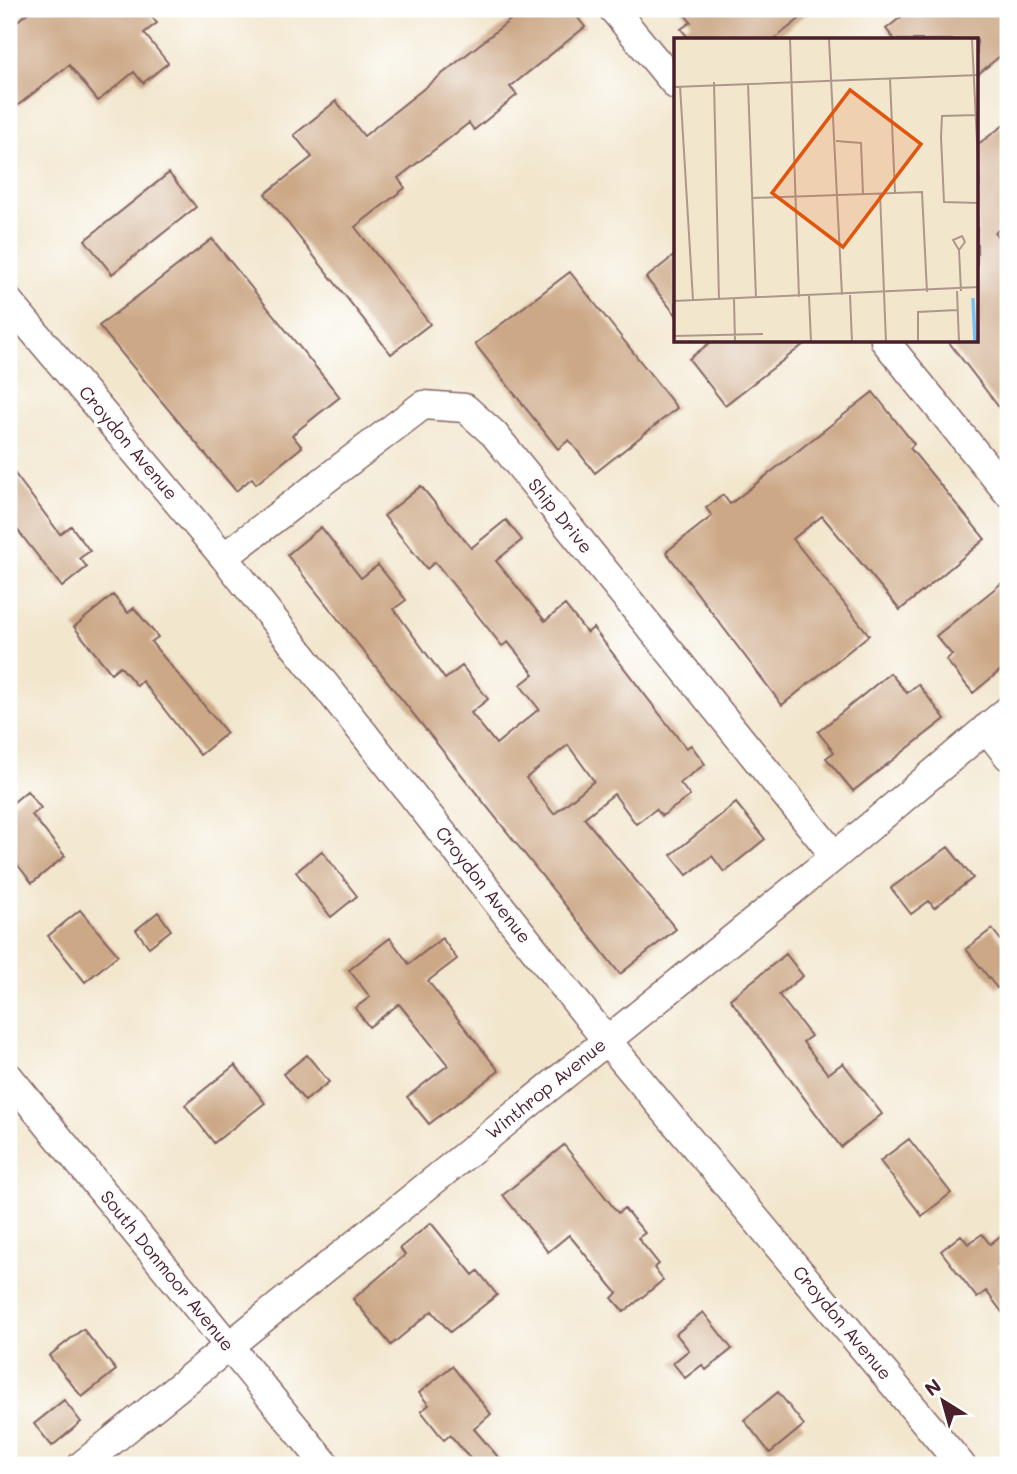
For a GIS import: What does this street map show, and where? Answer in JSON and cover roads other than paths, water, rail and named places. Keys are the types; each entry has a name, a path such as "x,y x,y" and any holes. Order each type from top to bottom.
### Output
{"street":[{"path":"613,9 674,83"},
{"name":"Croydon Avenue","path":"9,302 224,557 607,1041 961,1465"},
{"path":"887,343 1008,493"},
{"name":"Ship Drive","path":"224,557 423,405 465,408 494,433 835,856"},
{"name":"Winthrop Avenue","path":"82,1465 835,856 1008,710"},
{"path":"986,728 1008,755"},
{"name":"South Donmoor Avenue","path":"9,1077 326,1465"}]}
